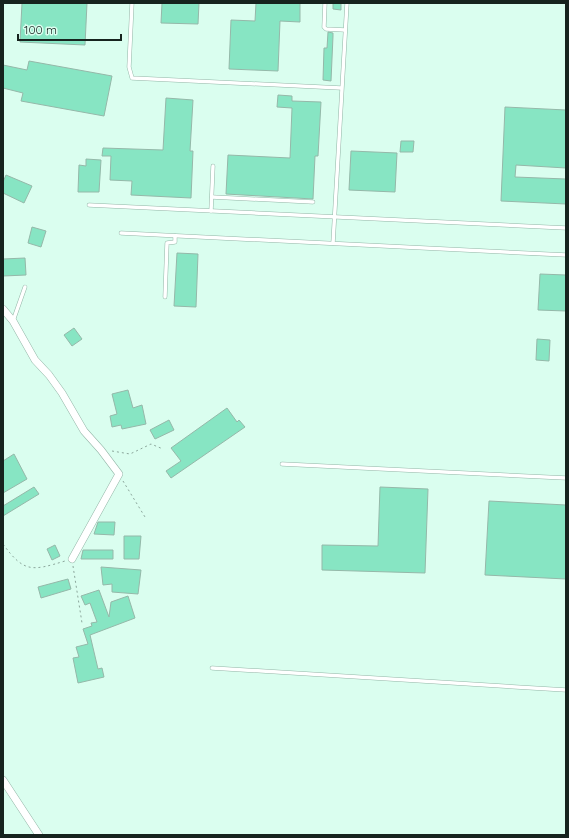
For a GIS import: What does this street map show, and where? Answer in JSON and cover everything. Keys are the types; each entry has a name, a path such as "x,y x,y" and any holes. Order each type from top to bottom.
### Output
{"street":[{"path":"3,309 13,321 35,360 49,375 62,393 84,431 119,474 72,559"},
{"path":"3,780 39,835"}],"lane":[{"path":"132,3 129,67 132,78 341,88"},
{"path":"325,3 324,28 345,30"},
{"path":"333,243 347,3"},
{"path":"211,211 213,166"},
{"path":"212,197 313,202"},
{"path":"89,205 566,228"},
{"path":"121,233 566,255"},
{"path":"165,297 167,243 175,242 175,236"},
{"path":"13,321 25,287"},
{"path":"282,464 566,478"},
{"path":"212,668 566,690"}],"path":[{"path":"101,450 130,454 151,444 163,449"},
{"path":"119,474 145,517"},
{"path":"3,544 18,564 25,567 47,567 72,559 82,623"}],"building":[{"path":"22,3 87,3 85,45 20,42"},
{"path":"162,3 199,3 198,24 161,23"},
{"path":"256,3 300,3 300,22 280,21 278,71 229,69 231,20 255,21"},
{"path":"333,3 341,3 341,10 333,9"},
{"path":"328,32 333,33 331,81 323,80 324,48 327,48"},
{"path":"29,61 112,76 104,116 21,101 23,93 3,88 3,65 27,70"},
{"path":"278,95 292,96 292,101 321,102 318,156 315,156 313,199 226,194 228,155 290,158 292,108 277,107"},
{"path":"166,98 193,100 190,151 193,151 191,198 131,195 132,181 110,180 111,156 102,156 103,148 163,150"},
{"path":"505,107 566,110 566,168 516,165 515,177 566,179 566,204 501,201"},
{"path":"401,141 414,141 413,152 400,152"},
{"path":"351,151 397,153 395,192 349,190"},
{"path":"86,159 101,160 99,192 78,192 79,165 86,166"},
{"path":"6,175 32,186 24,203 3,193 3,182"},
{"path":"32,227 46,231 41,247 28,243"},
{"path":"177,253 198,254 196,307 174,306"},
{"path":"25,258 26,275 3,276 3,259"},
{"path":"540,274 566,275 566,311 538,310"},
{"path":"74,328 82,339 72,346 64,335"},
{"path":"537,339 550,340 549,361 536,360"},
{"path":"128,390 133,408 142,405 146,424 122,429 121,425 112,427 110,416 117,414 112,394"},
{"path":"227,408 237,422 239,420 245,427 171,478 166,471 181,461 171,448"},
{"path":"169,420 174,430 155,439 150,430"},
{"path":"14,454 27,479 3,493 3,461"},
{"path":"34,487 39,494 3,516 3,506"},
{"path":"380,487 428,489 425,573 322,570 322,545 378,546"},
{"path":"489,501 566,505 566,579 485,575"},
{"path":"98,522 115,522 114,535 94,534"},
{"path":"124,536 141,536 139,559 124,559"},
{"path":"55,545 60,556 52,560 47,549"},
{"path":"83,550 113,550 113,559 81,559"},
{"path":"101,567 141,570 138,594 112,592 112,584 103,585"},
{"path":"68,579 71,589 41,598 38,587"},
{"path":"99,590 109,617 111,602 128,596 135,618 90,635 98,669 102,668 104,677 78,683 73,658 79,657 76,647 88,644 83,629 92,626 91,623 97,622 90,603 85,605 81,596"}]}
